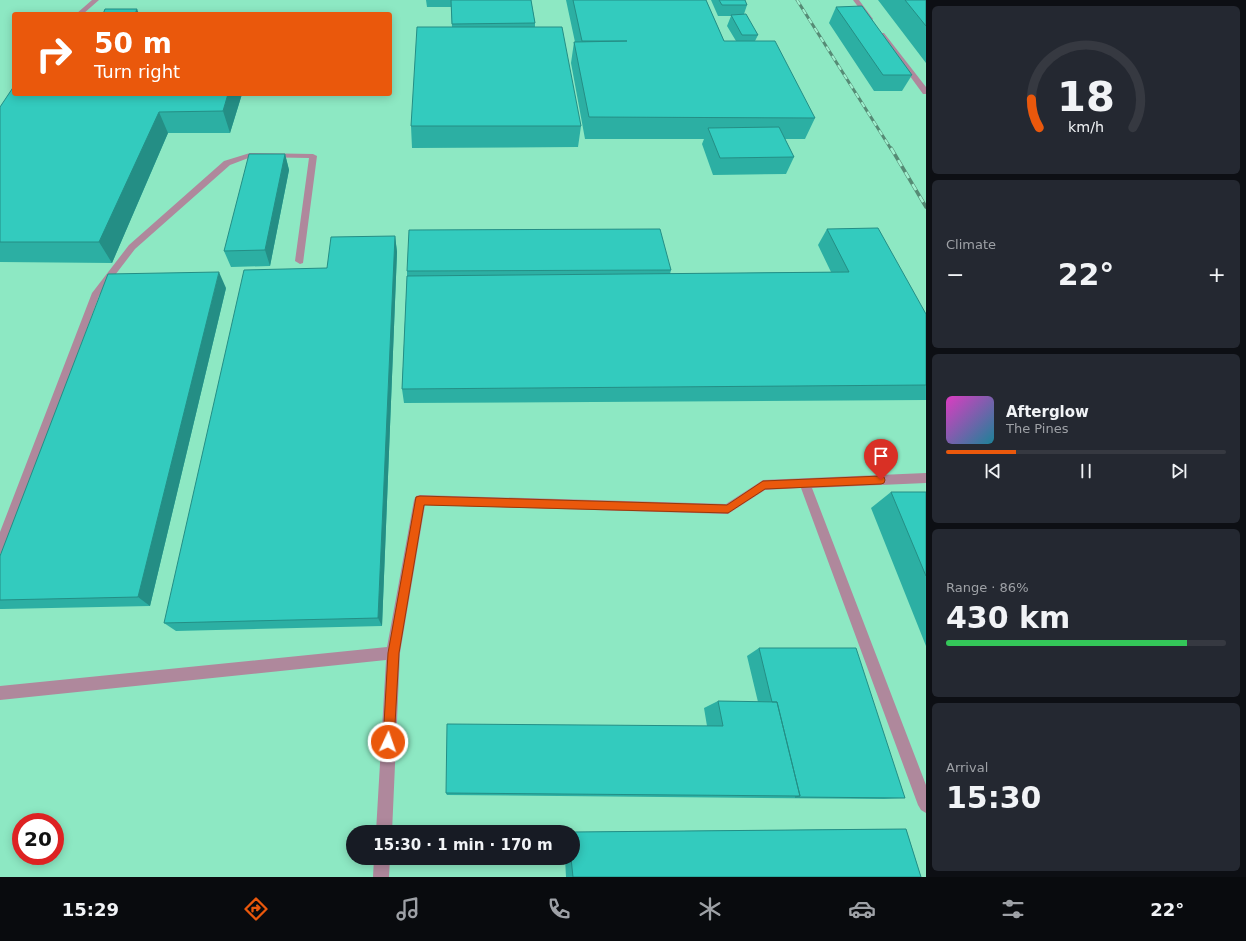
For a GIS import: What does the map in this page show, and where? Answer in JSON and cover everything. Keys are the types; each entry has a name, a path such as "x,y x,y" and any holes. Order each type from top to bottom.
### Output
{"lane":[{"path":"81,12 96,0"},
{"path":"856,0 874,24"},
{"path":"879,30 926,92"},
{"path":"0,548 95,295 132,247 227,163 250,155 313,156 300,262"},
{"path":"384,825 393,653 420,500 728,509 763,485 926,478"},
{"path":"805,484 926,805"},
{"path":"0,694 393,653"},
{"path":"381,877 382,865"}],"shaded area":[{"path":"0,0 926,0 926,877 0,877"}],"building":[{"path":"451,0 531,0 535,23 452,24"},
{"path":"573,0 706,0 724,41 775,41 815,118 589,117 574,42 627,41 582,41"},
{"path":"719,0 745,0 747,5 722,5"},
{"path":"905,0 926,0 926,26"},
{"path":"862,6 912,75 883,75 836,7"},
{"path":"105,9 137,9 136,12 104,12"},
{"path":"746,14 758,35 742,35 731,15"},
{"path":"417,27 562,27 581,126 411,126"},
{"path":"12,89 12,96 227,96 223,111 159,112 99,242 0,242 0,107"},
{"path":"779,127 794,157 720,158 708,128"},
{"path":"249,154 285,154 265,250 224,251"},
{"path":"878,228 926,314 926,385 402,389 407,276 849,272 827,229"},
{"path":"660,229 671,270 407,271 409,230"},
{"path":"395,236 378,618 164,623 244,270 327,268 331,237"},
{"path":"219,272 138,597 0,600 0,556 108,274"},
{"path":"891,492 926,492 926,576"},
{"path":"759,648 856,648 905,798 795,797 800,796 777,702 772,702"},
{"path":"718,701 777,702 800,796 446,793 447,724 723,726"},
{"path":"906,829 921,877 573,877 572,865 580,865 580,832"}],"railway":[{"path":"797,0 891,149"},
{"path":"891,148 926,207"}],"route":[{"path":"388,742 393,653 420,500 728,509 763,485 881,480"}]}
